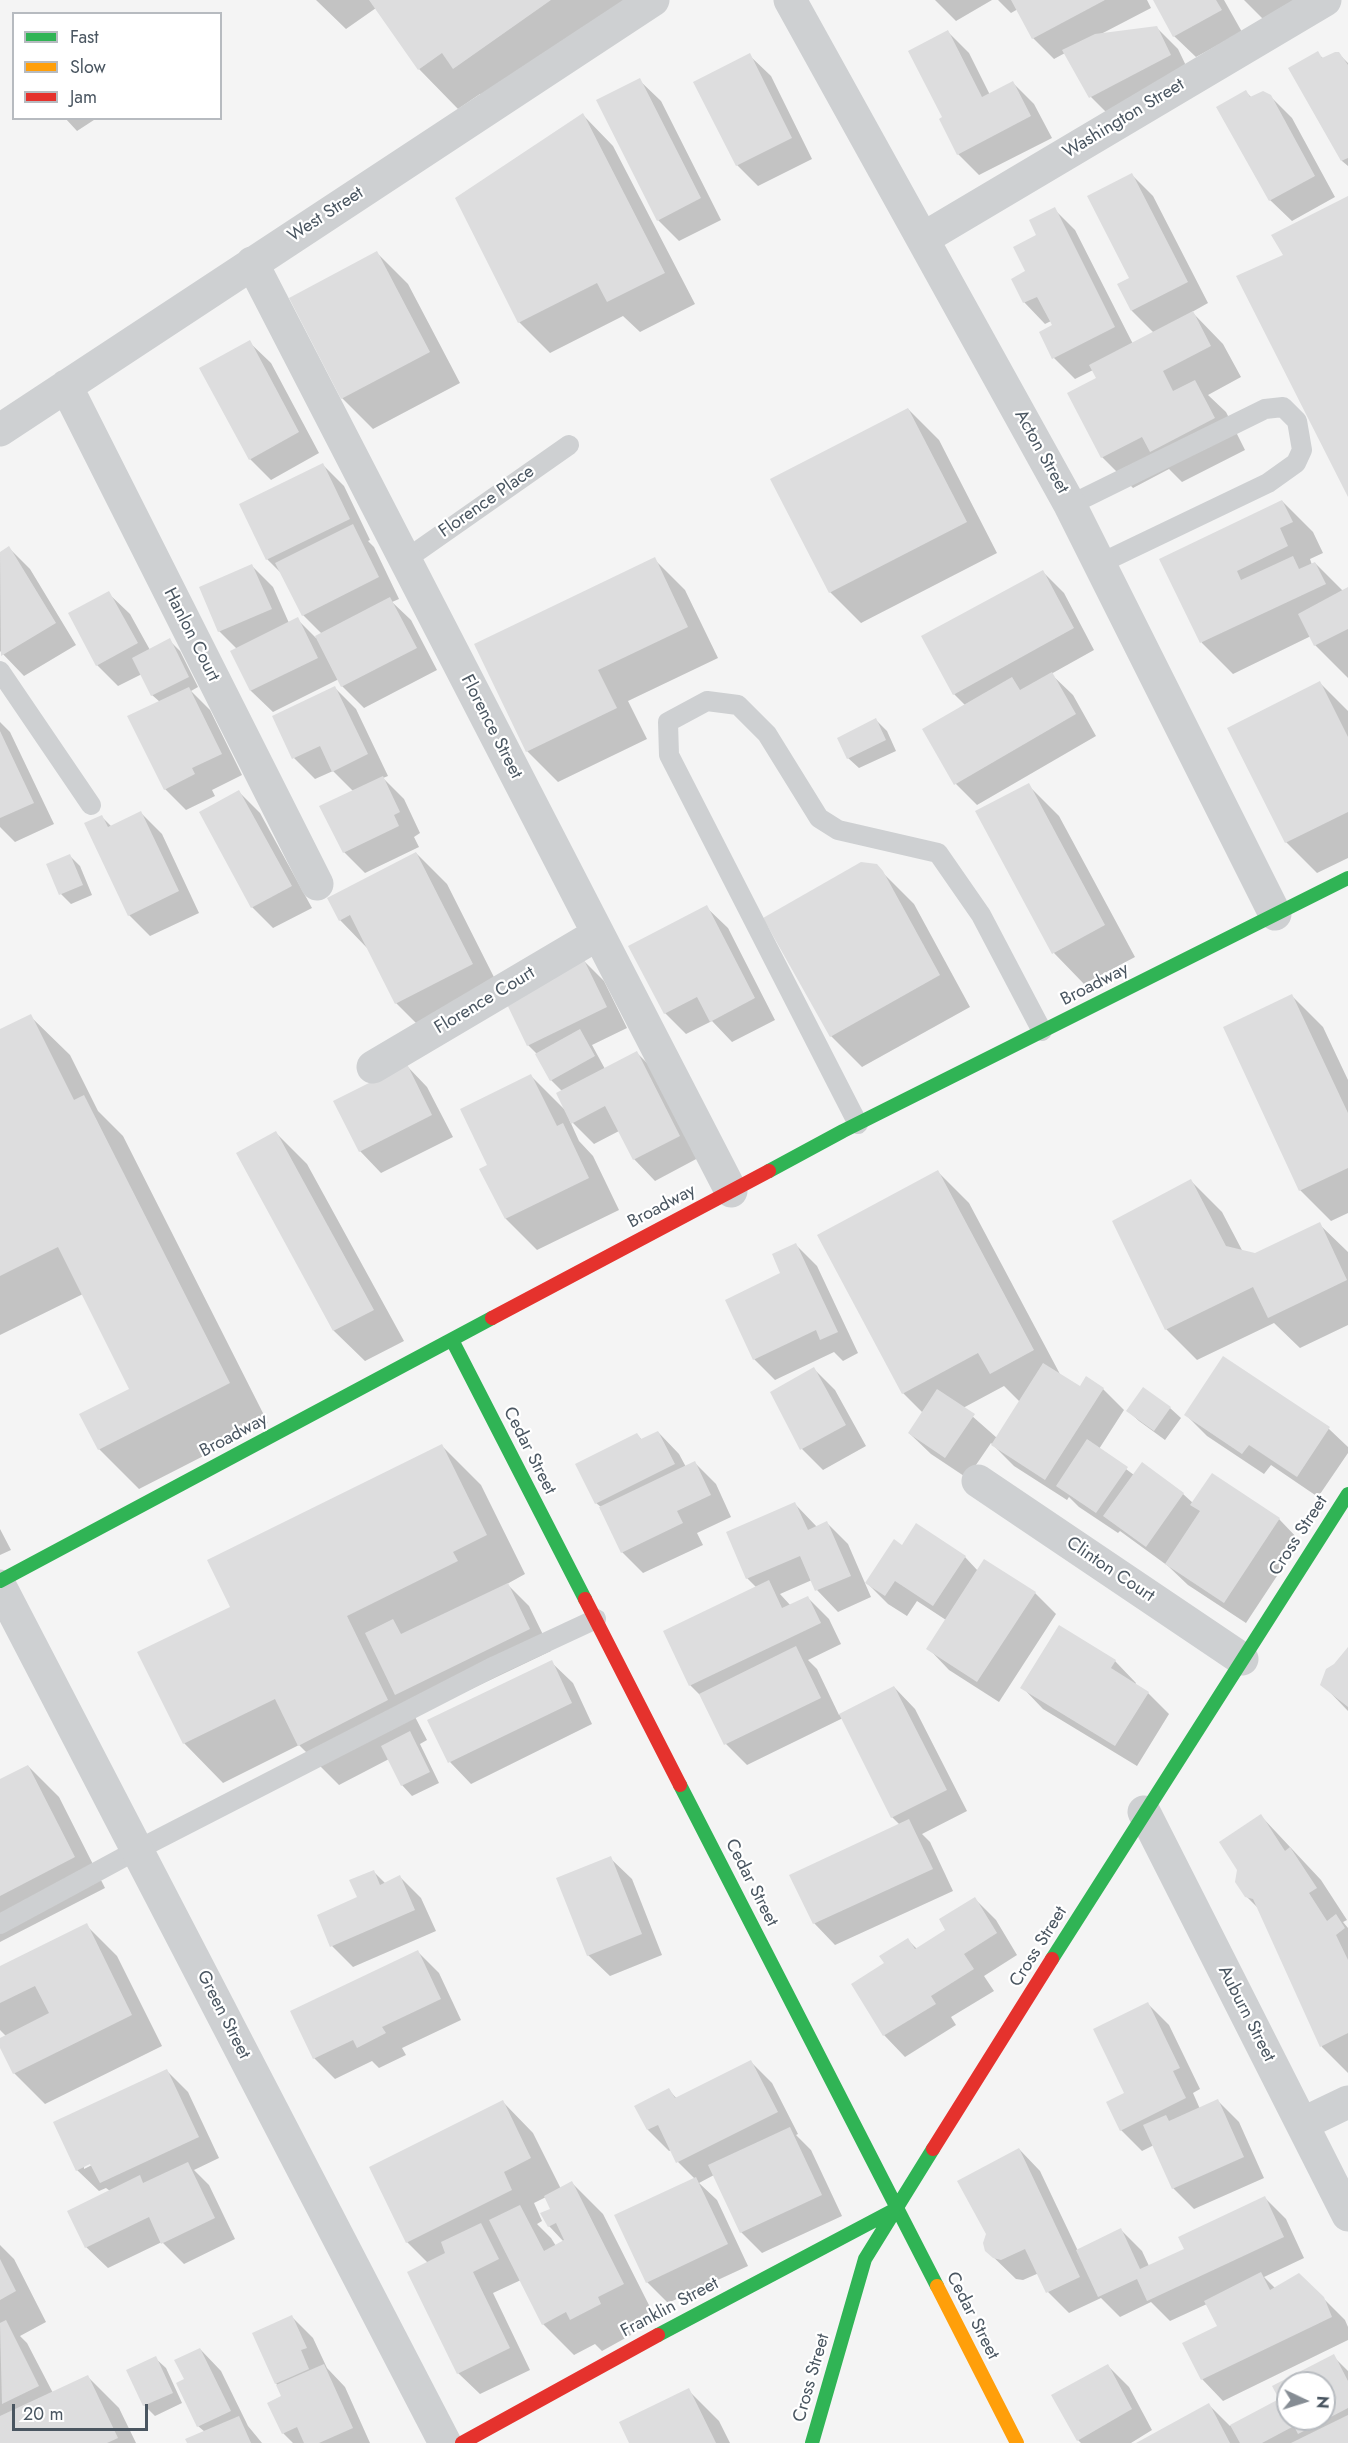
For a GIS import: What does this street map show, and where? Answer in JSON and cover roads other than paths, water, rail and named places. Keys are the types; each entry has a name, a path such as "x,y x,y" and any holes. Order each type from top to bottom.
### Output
{"street":[{"name":"West Street","path":"0,430 653,0"},
{"name":"Acton Street","path":"790,0 1070,505 1275,914"},
{"name":"Washington Street","path":"924,238 1325,0"},
{"name":"Florence Street","path":"252,263 731,1191"},
{"name":"Hanlon Court","path":"66,386 317,884"},
{"name":"Broadway","path":"0,1581 858,1124 1348,878"},
{"name":"Florence Court","path":"373,1067 598,934"},
{"name":"Cedar Street","path":"452,1340 1017,2443"},
{"name":"Clinton Court","path":"978,1481 1242,1659"},
{"name":"Cross Street","path":"812,2443 865,2259 1144,1812 1348,1494"},
{"name":"Green Street","path":"0,1586 445,2443"},
{"name":"Auburn Street","path":"1144,1812 1348,2215"},
{"path":"1302,2124 1348,2102"},
{"name":"Franklin Street","path":"462,2443 683,2320 897,2208"}],"lane":[{"path":"1070,505 1264,409 1283,408 1297,421 1302,450 1296,463 1277,477 1099,564"},
{"name":"Florence Place","path":"405,560 569,445"},
{"path":"0,670 92,805"},
{"path":"858,1124 669,755 668,722 707,701 738,705 767,734 819,818 838,830 938,853 981,915 1042,1032"},
{"path":"0,1924 137,1850 495,1666 596,1619"}]}
